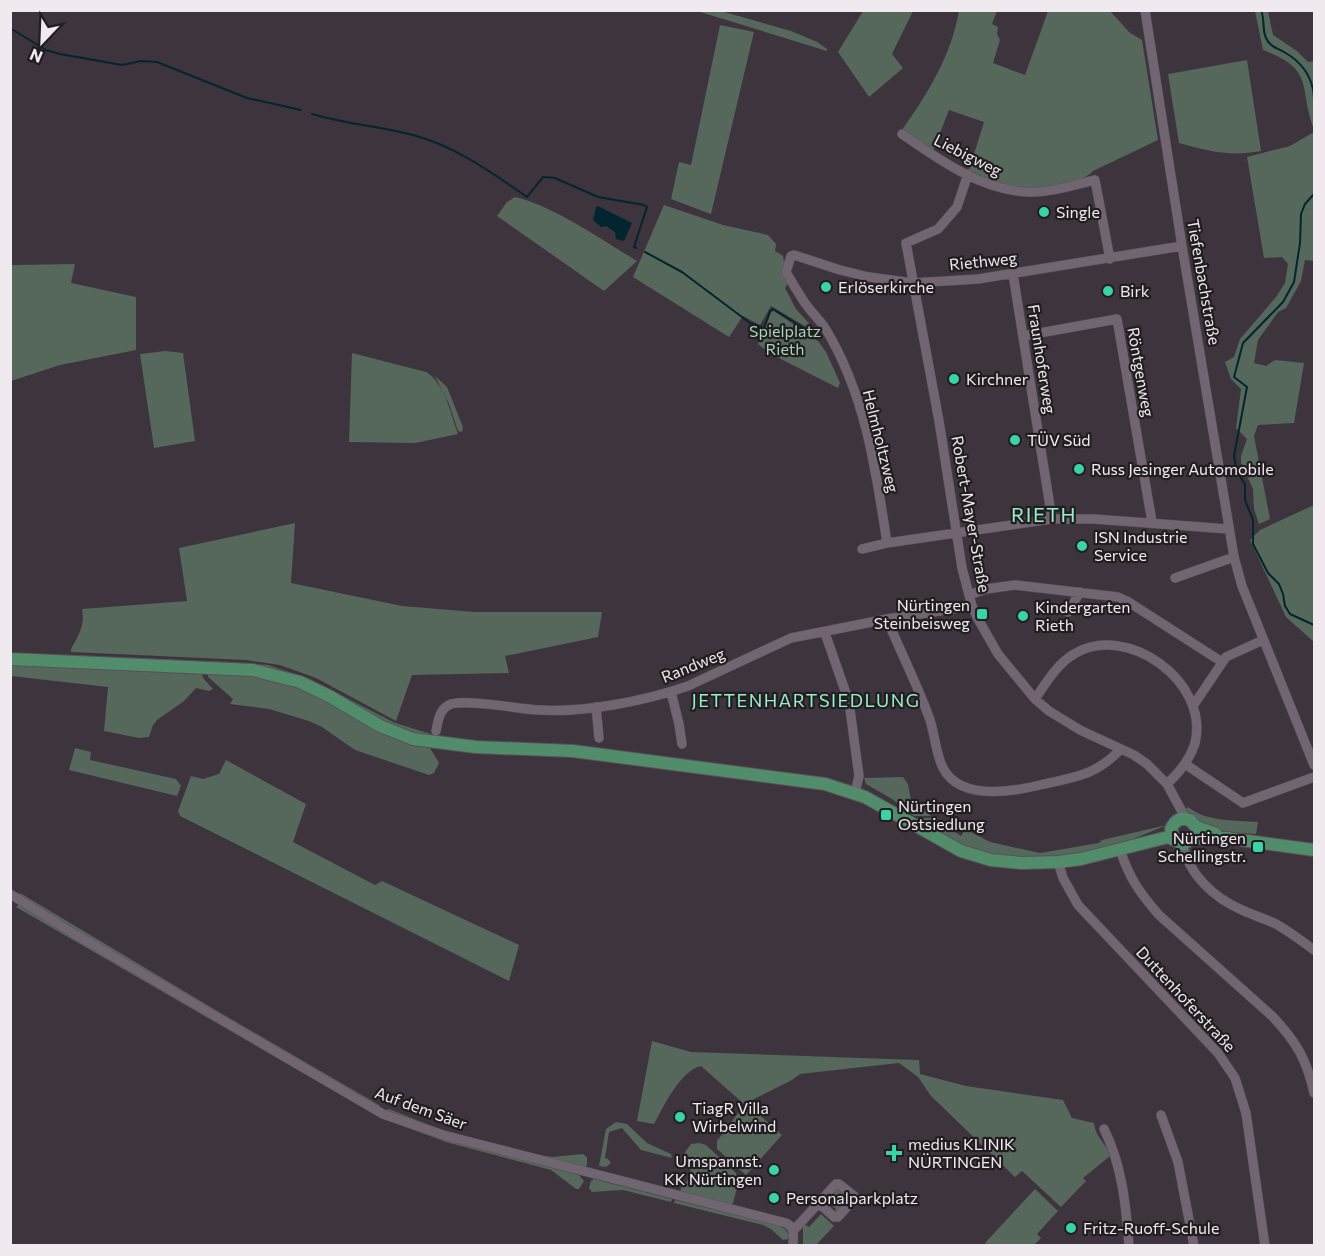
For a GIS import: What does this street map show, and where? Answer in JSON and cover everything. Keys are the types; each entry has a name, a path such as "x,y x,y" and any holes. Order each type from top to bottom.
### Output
{"main road":[{"path":"10,658 260,671 288,678 316,689 374,722 412,739 476,747 573,751 825,784 855,793 889,809 946,844 974,856 1004,862 1058,862 1120,850 1183,831 1314,850"}],"street":[{"name":"Tiefenbachstraße","path":"1145,10 1234,557 1242,586 1314,765"},
{"name":"Liebigweg","path":"902,134 942,161 1003,189 1028,192 1055,190 1095,180 1110,259"},
{"name":"Robert-Mayer-Straße","path":"968,174 957,207 938,230 906,243 939,422 956,534 972,606 998,654 1035,699 1049,711 1080,730 1147,764 1167,784 1183,831 1189,863 1196,874 1221,898 1239,909 1274,923 1314,950"},
{"name":"Riethweg","path":"790,256 795,255 869,277 913,283 978,279 1182,246"},
{"name":"Helmholtzweg","path":"790,256 786,272 805,304 825,328 861,412 876,473 887,543"},
{"name":"Fraunhoferweg","path":"1013,274 1052,519"},
{"name":"Röntgenweg","path":"1023,336 1117,320 1152,522"},
{"path":"862,549 887,543 1052,519 1152,522 1228,529"},
{"path":"1175,578 1234,557"},
{"path":"969,595 986,589 1015,585 1119,597 1222,662"},
{"path":"1068,612 1080,592"},
{"name":"Randweg","path":"436,731 444,708 450,704 567,711 596,707 671,692 688,686 790,638 825,633 887,619 972,606"},
{"path":"887,619 930,721 942,766 961,785 973,790 985,791 1035,786 1094,771 1107,763 1121,749"},
{"path":"825,633 849,702 854,727 859,777 855,793"},
{"path":"1193,706 1226,657 1263,640"},
{"path":"1035,699 1064,662 1084,649 1108,645 1134,650 1154,660 1181,684 1193,706 1196,722 1195,741 1185,764 1167,784"},
{"path":"671,692 682,744"},
{"path":"596,707 599,738"},
{"path":"1185,764 1243,803 1314,777"},
{"path":"1120,850 1130,878 1159,915 1289,1034 1301,1052 1309,1071 1314,1094"},
{"name":"Duttenhoferstraße","path":"1058,862 1069,892 1089,919 1218,1053 1235,1078 1246,1113 1265,1245"},
{"name":"Auf dem Säer","path":"10,894 383,1113 443,1135 786,1223 793,1230"},
{"path":"1161,1115 1178,1162 1194,1245"},
{"path":"1104,1129 1114,1149 1122,1177 1129,1245"},
{"path":"793,1245 793,1230 819,1203"}],"green space":[{"path":"697,11 721,11 791,31 817,42 827,51"},
{"path":"863,11 913,11 892,54 903,68 869,97 838,52"},
{"path":"959,11 997,11 992,24 998,27 997,34 1000,40 993,63 1025,75 1048,11 1110,11 1130,33 1142,40 1158,140 1074,182 1035,188 999,184 969,170 984,122 949,110 933,151 902,130 937,74 950,43"},
{"path":"1255,11 1268,11 1273,35 1297,51 1308,62 1314,61 1314,129 1298,73 1280,57 1263,50"},
{"path":"720,25 754,32 711,214 671,199 679,162 691,165"},
{"path":"1247,60 1261,151 1219,152 1179,143 1168,74"},
{"path":"1314,132 1314,261 1305,260 1301,281 1286,308 1278,312 1258,340 1254,363 1266,366 1275,360 1304,363 1294,423 1258,425 1254,436 1270,519 1259,524 1254,509 1253,489 1241,463 1247,439 1236,428 1241,389 1231,379 1225,362 1234,357 1240,339 1285,283 1288,264 1282,257 1264,258 1247,157 1290,146"},
{"path":"515,197 530,201 562,216 637,261 604,291 497,216 507,202"},
{"path":"664,205 723,225 768,235 776,244 775,251 783,256 788,284 785,288 796,309 815,330 813,331 771,306 760,325 743,316 729,337 633,277"},
{"path":"75,264 71,283 136,297 136,350 60,365 11,381 11,265"},
{"name":"Spielplatz Rieth","path":"774,311 818,341 826,352 840,383 838,388 769,353 758,344 771,312"},
{"path":"165,351 183,353 195,441 154,448 140,354"},
{"path":"352,353 426,372 433,377 443,391 458,434 415,443 349,442"},
{"path":"435,376 447,387 463,427 462,432 458,431 449,404"},
{"path":"1314,505 1314,642 1286,617 1250,540 1260,530"},
{"path":"295,523 291,583 402,606 474,612 602,612 598,637 505,656 509,673 412,675 396,721 316,678 280,665 246,660 71,652 82,625 82,609 187,601 179,548"},
{"path":"70,655 268,665 310,679 395,723 431,734 431,737 406,733 292,675 68,657"},
{"path":"11,663 202,673 203,678 213,689 209,691 196,688 184,701 157,720 149,737 139,738 104,731 108,687 11,676"},
{"path":"208,672 261,677 291,684 319,695 406,742 430,748 439,763 434,773 429,775 355,750 322,727 309,721 269,709 230,704 233,699 208,677"},
{"path":"75,748 91,752 90,760 176,779 181,786 177,796 69,770"},
{"path":"226,760 306,804 293,842 375,885 382,881 519,945 509,981 180,816 178,811 191,776 203,779 219,774"},
{"path":"903,777 908,784 911,800 931,816 914,816 892,799 866,784 864,778"},
{"path":"1188,807 1212,818 1258,822 1256,834 1227,832 1207,827 1191,817 1186,809"},
{"path":"921,818 934,818 961,836 965,829 990,842 1040,853 1099,843 1102,840 1167,825 1116,846 1069,856 1025,859 972,853 917,822"},
{"path":"20,893 379,1105 381,1108 19,896"},
{"path":"19,904 379,1116 379,1117 16,907"},
{"path":"652,1041 691,1052 919,1060 920,1074 966,1086 1063,1100 1072,1118 1094,1123 1110,1156 1083,1178 1086,1181 1061,1207 1022,1171 1015,1177 931,1096 918,1077 899,1063 800,1074 744,1104 701,1066 693,1069 680,1082 654,1124 637,1121"},
{"path":"389,1109 439,1129 538,1155 552,1157 583,1154 587,1157 587,1165 585,1167 438,1131 386,1110"},
{"path":"746,1109 754,1110 782,1135 746,1175 717,1149 717,1141 738,1113"},
{"path":"384,1118 442,1139 579,1175 584,1181 579,1189 576,1189 551,1170 446,1142"},
{"path":"616,1122 627,1124 647,1143 671,1154 672,1158 641,1150 622,1128 609,1132 605,1158 611,1163 606,1167 599,1166 606,1129"},
{"path":"691,1144 706,1145 736,1173 737,1188 733,1203 729,1205 680,1193 683,1181 687,1182 691,1168 689,1162 683,1159 685,1152"},
{"path":"594,1179 672,1199 671,1202 623,1190 592,1192 589,1188"},
{"path":"837,1188 850,1197 837,1214 833,1214 836,1209 826,1201"},
{"path":"1035,1189 1058,1211 1037,1234 1041,1238 1034,1245 988,1245 985,1243"},
{"path":"675,1200 780,1226 790,1236 783,1240 763,1225 674,1203"},
{"path":"821,1214 834,1226 816,1245 803,1246 803,1225 809,1227"}],"water":[{"path":"598,206 632,223 624,241 616,239 615,232 606,226 601,227 593,220"}],"waterway":[{"path":"1261,10 1268,41 1301,66 1309,77 1314,98"},
{"path":"10,28 46,50 60,54 122,65 141,61 157,62 247,98 301,110"},
{"path":"312,114 401,132 428,140 472,161 527,197 543,177 555,178 598,197 644,205 647,207 634,247 636,248"},
{"path":"1314,194 1305,204 1301,214 1300,243 1294,282 1283,302 1243,343 1234,377 1247,387 1234,456 1237,472 1245,484 1245,500 1253,520 1253,544 1268,573 1279,584 1285,606 1290,614 1314,625"},
{"path":"645,252 682,272 750,323 764,328 770,311 773,309 818,337"}],"place":[{"name":"Single","path":"1044,212"},
{"name":"Erlöserkirche","path":"826,287"},
{"name":"Birk","path":"1108,291"},
{"name":"Kirchner","path":"954,379"},
{"name":"TÜV Süd","path":"1015,440"},
{"name":"Russ Jesinger Automobile","path":"1079,469"},
{"name":"ISN Industrie Service","path":"1082,546"},
{"name":"Nürtingen Steinbeisweg","path":"982,614"},
{"name":"Kindergarten Rieth","path":"1023,616"},
{"name":"Nürtingen Ostsiedlung","path":"886,815"},
{"name":"Nürtingen Schellingstr.","path":"1258,847"},
{"name":"TiagR Villa Wirbelwind","path":"680,1117"},
{"name":"medius KLINIK NÜRTINGEN","path":"894,1153"},
{"name":"Umspannst. KK Nürtingen","path":"774,1170"},
{"name":"Personalparkplatz","path":"774,1198"},
{"name":"Fritz-Ruoff-Schule","path":"1071,1228"}],"district":[{"name":"RIETH","path":"1044,515"},
{"name":"JETTENHARTSIEDLUNG","path":"806,701"}]}
